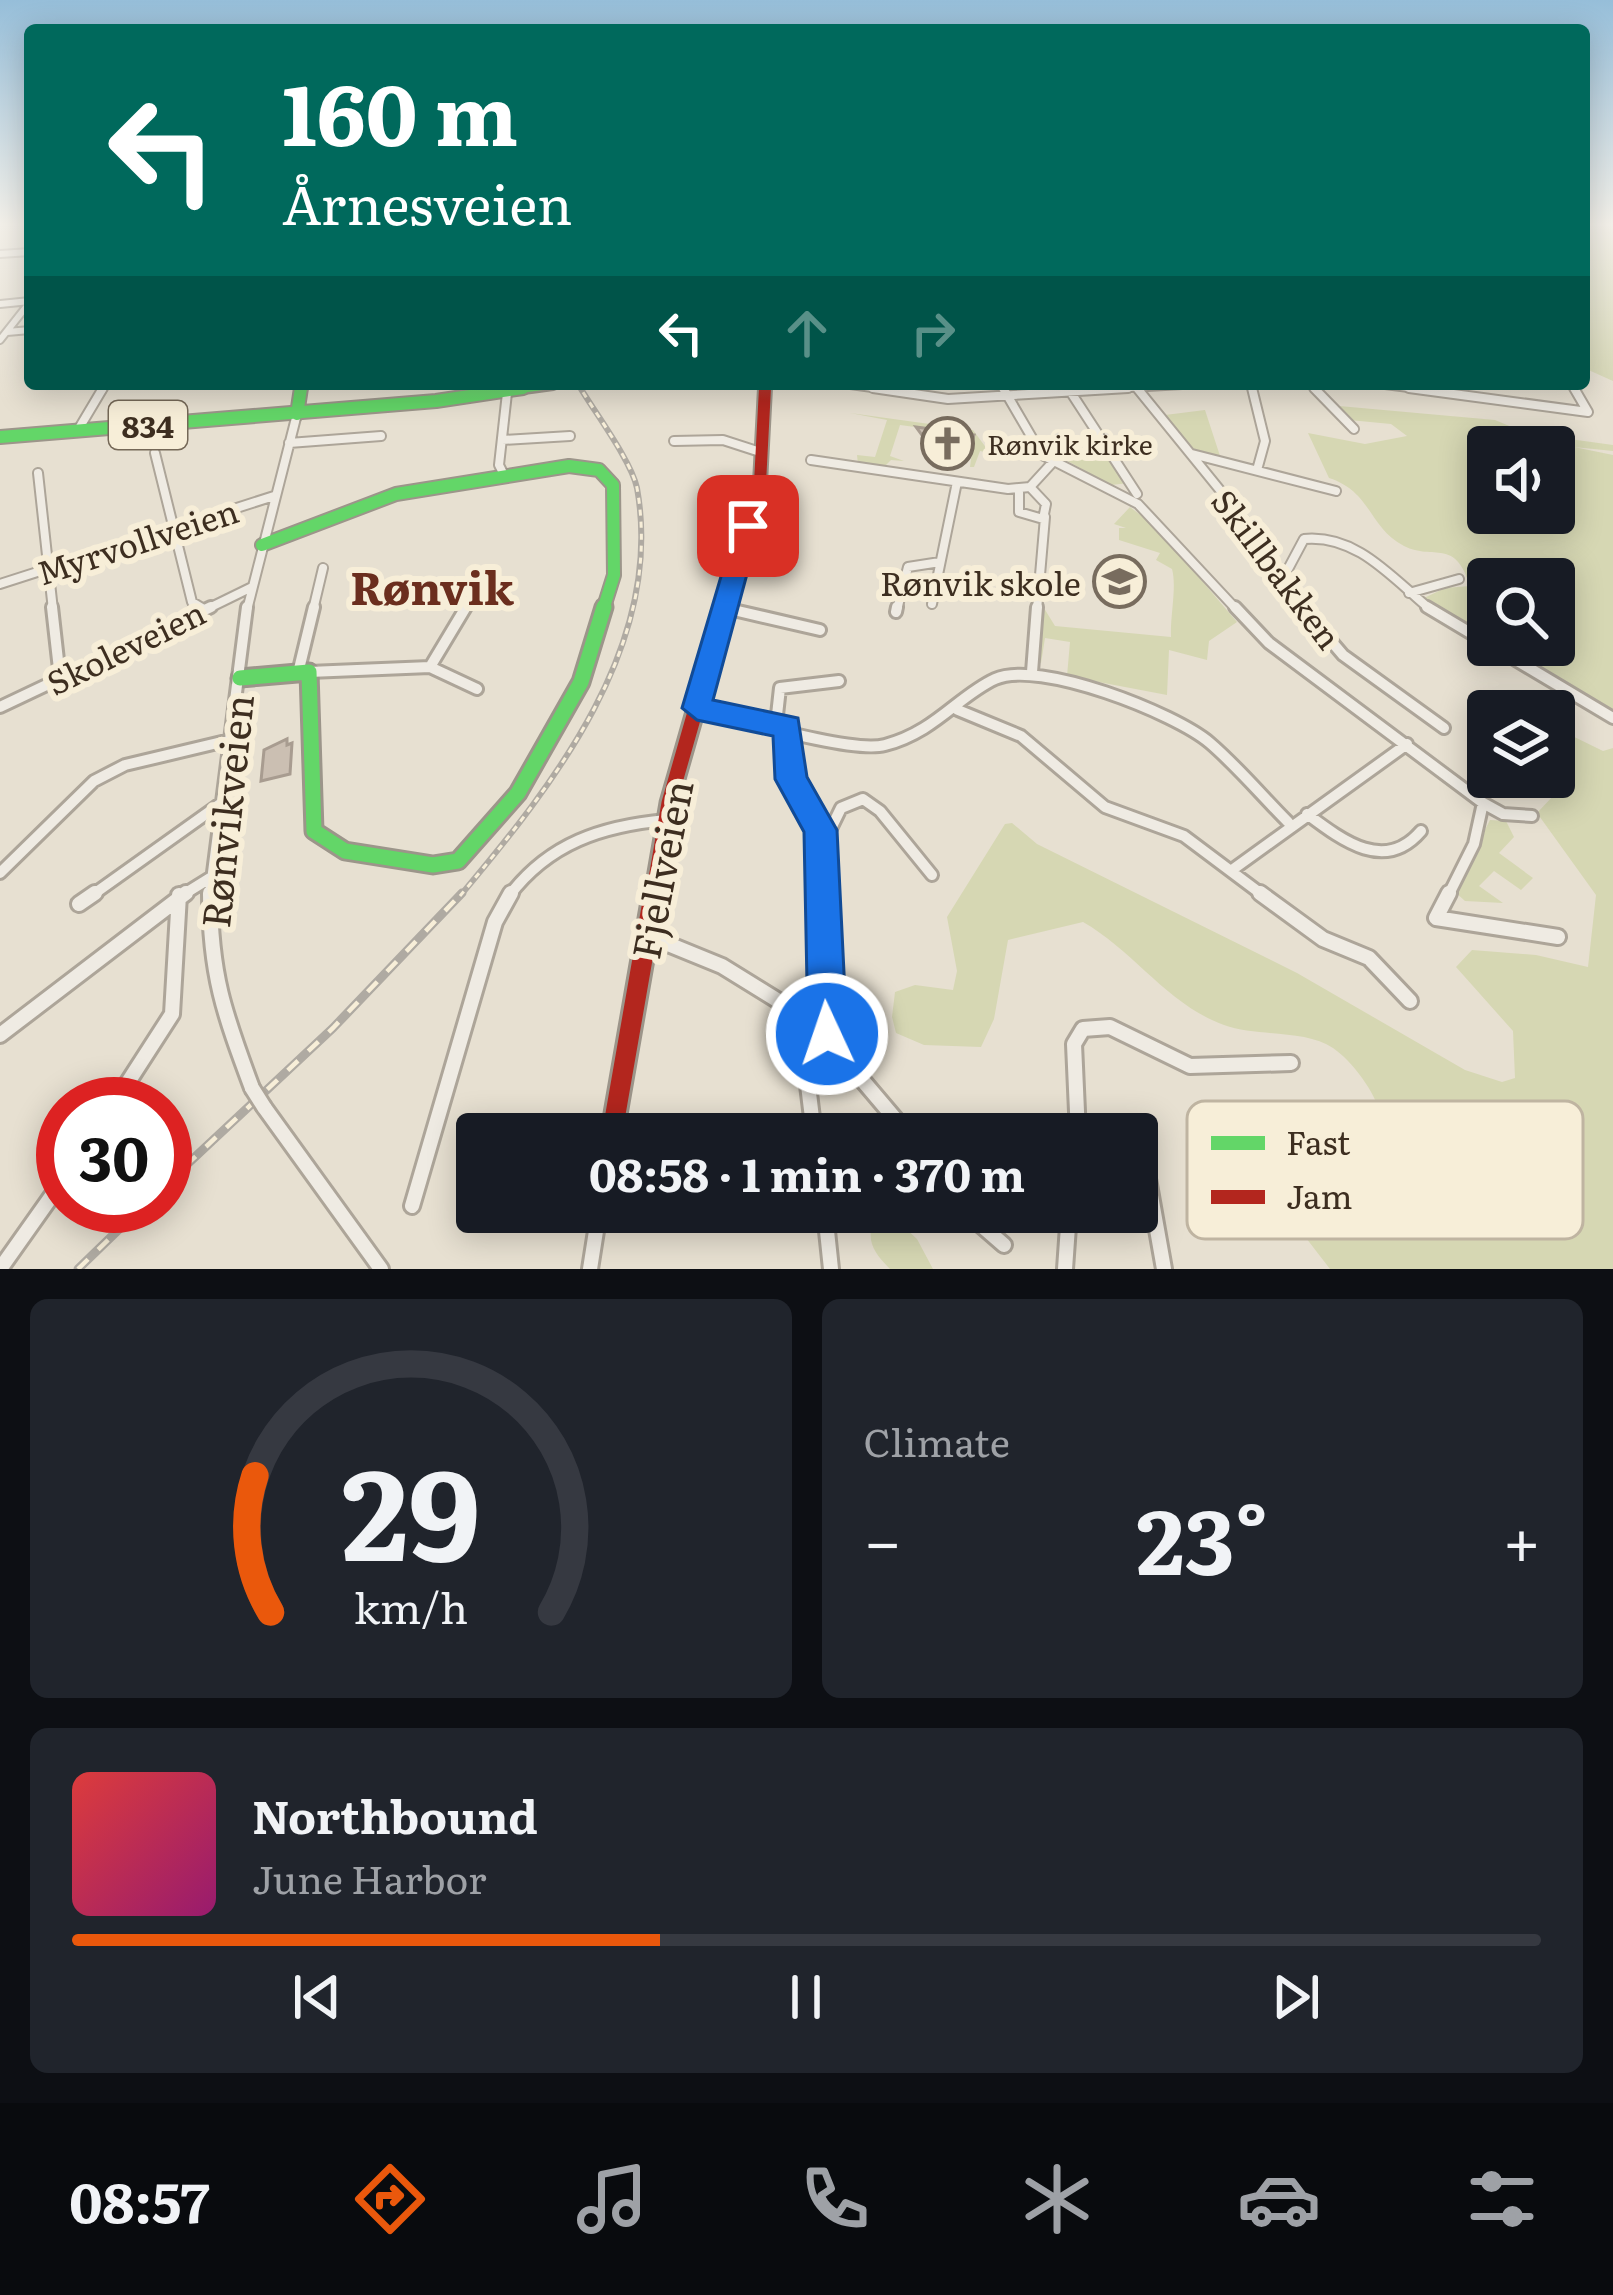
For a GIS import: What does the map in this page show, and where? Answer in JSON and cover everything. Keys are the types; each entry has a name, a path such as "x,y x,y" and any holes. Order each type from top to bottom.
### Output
{"street":[{"path":"0,340 24,309"},
{"path":"0,320 17,318"},
{"path":"7,332 24,331"},
{"path":"78,430 102,390"},
{"name":"Rønvikveien","path":"301,390 250,588 210,878 210,957 218,994 252,1088 381,1269"},
{"name":"834","path":"0,436 522,390"},
{"name":"Fjellveien","path":"616,1113 665,820 760,483 765,390"},
{"path":"873,390 961,399 996,390"},
{"path":"905,390 907,397"},
{"path":"1005,390 1042,455 1138,504 1269,643 1484,803 1503,814 1532,817"},
{"path":"1048,390 1087,390"},
{"name":"Skillbakken","path":"1140,390 1343,655 1444,728"},
{"path":"1252,390 1264,440 1257,470"},
{"path":"1316,390 1354,429"},
{"path":"1422,390 1588,412 1576,390"},
{"path":"1070,391 1136,494"},
{"path":"505,477 499,465 507,393"},
{"path":"289,443 381,436"},
{"path":"502,440 570,436"},
{"path":"674,441 723,440 764,453"},
{"path":"155,453 193,602 202,608"},
{"path":"1192,454 1336,491"},
{"path":"812,460 1024,488 1043,497 1032,672"},
{"path":"1045,518 1018,512 1024,488 1052,463"},
{"path":"262,545 383,497 568,466 599,470 613,485 616,558 589,662 555,734 500,817 458,861 433,866 345,851 314,831 304,670 323,568"},
{"path":"38,473 60,678"},
{"path":"932,604 957,482"},
{"path":"714,484 760,483"},
{"name":"Myrvollveien","path":"0,584 274,496"},
{"path":"1281,571 1288,568 1297,544 1326,537 1354,546 1409,593 1613,718"},
{"path":"896,612 908,567 940,562"},
{"path":"1409,593 1459,579"},
{"name":"Skoleveien","path":"0,707 250,588"},
{"path":"430,667 476,589"},
{"path":"725,608 820,629"},
{"path":"240,679 304,670 430,667 477,689"},
{"path":"697,708 854,745 883,746 918,734 958,710 995,679 1032,672 1096,690 1190,730 1220,752 1288,822"},
{"path":"811,1113 807,1077 827,1034 821,849 819,824 791,779 780,688 838,681"},
{"path":"958,710 1021,736 1105,807 1184,836 1323,939 1369,958 1410,1001"},
{"path":"0,873 94,781 136,762 230,740"},
{"path":"1232,870 1288,822 1307,814 1407,744"},
{"path":"821,849 828,844 836,813 850,801 862,800 892,825 932,875"},
{"path":"1484,803 1474,844 1436,918 1558,938"},
{"path":"79,904 220,804"},
{"path":"1307,814 1357,847 1389,855 1408,849 1420,831"},
{"path":"412,1206 495,922 512,891 561,843 608,826 665,820"},
{"path":"0,1035 179,895 210,878"},
{"path":"131,1077 172,1014 179,895"},
{"path":"646,934 722,966 827,1034 891,1113"},
{"path":"1077,1113 1074,1044 1083,1029 1110,1027 1190,1066 1291,1063"},
{"path":"0,1269 36,1218"},
{"path":"590,1269 596,1233"},
{"path":"827,1233 831,1269"},
{"path":"990,1233 1004,1245"},
{"path":"1065,1269 1068,1233"},
{"path":"1158,1233 1164,1269"}],"green space":[{"path":"1590,282 1613,282 1613,381 1590,371"},
{"path":"1339,406 1495,420 1509,426 1467,426 1467,534 1575,534 1575,447 1613,455 1613,720 1575,696 1575,690 1565,690 1527,666 1575,666 1575,558 1467,558 1467,578 1450,556 1415,550 1392,538 1354,492 1329,478 1308,433 1365,444 1407,436 1391,424 1349,420"},
{"path":"1205,410 1221,459 1187,448 1165,415"},
{"path":"850,413 973,430 990,453 980,451 970,467 974,435 900,425 890,456 904,461 891,460 883,468 858,464 857,455 875,457 887,420"},
{"path":"1575,440 1613,445 1613,451 1575,447"},
{"path":"1104,448 1129,483 1111,485 1053,453"},
{"path":"1130,507 1156,527 1237,622 1209,641 1207,660 1169,650 1167,695 1067,676 1070,642 1045,638 1041,663 1036,661 1039,600 1055,626 1171,637 1172,569 1156,560 1160,553 1119,540 1119,528 1126,528 1114,524"},
{"path":"1467,586 1467,628 1422,599 1445,588"},
{"path":"1575,737 1603,751 1613,748 1613,1269 1330,1269 1307,1239 1583,1239 1583,1101 1375,1101 1362,1078 1333,1048 1295,1036 1237,1029 1204,1016 1083,922 1008,940 994,1019 981,1047 924,1045 896,1033 892,1017 895,992 915,985 953,990 957,971 947,917 1005,824 1012,823 1037,844 1297,973 1465,1070 1502,1082 1515,1078 1513,1031 1456,967 1472,950 1536,955 1588,967 1596,895 1537,813 1551,798 1575,798"},
{"path":"1490,820 1506,821 1514,837 1499,853 1533,878 1521,890 1494,871 1479,886 1503,903 1465,901 1454,891"},
{"path":"871,1233 911,1233 933,1269 890,1269 872,1243"}],"building":[{"name":"Rønvik kirke","path":"916,427 974,435 967,454 941,461"},
{"path":"287,739 287,745 292,743 290,774 261,781 264,750"}],"railway":[{"path":"460,896 565,759 618,656 634,602 641,546 637,488 620,450 582,390"},
{"path":"192,1160 333,1028 462,893"},
{"path":"78,1269 115,1233"}],"traffic: fast":[{"path":"297,414 301,390"},
{"path":"0,437 436,401 512,390"},
{"path":"240,678 309,672 314,831 345,851 433,865 458,861 518,793 581,682 614,575 613,485 599,470 569,466 396,494 262,545"}],"traffic: jam":[{"path":"616,1113 669,803 760,483 765,390"}],"place":[{"name":"Rønvik kirke","path":"948,443"},
{"name":"Rønvik skole","path":"1120,581"}],"district":[{"name":"Rønvik","path":"432,585"}],"route":[{"path":"748,526 697,708 787,727 791,779 820,830 827,1034"}]}
